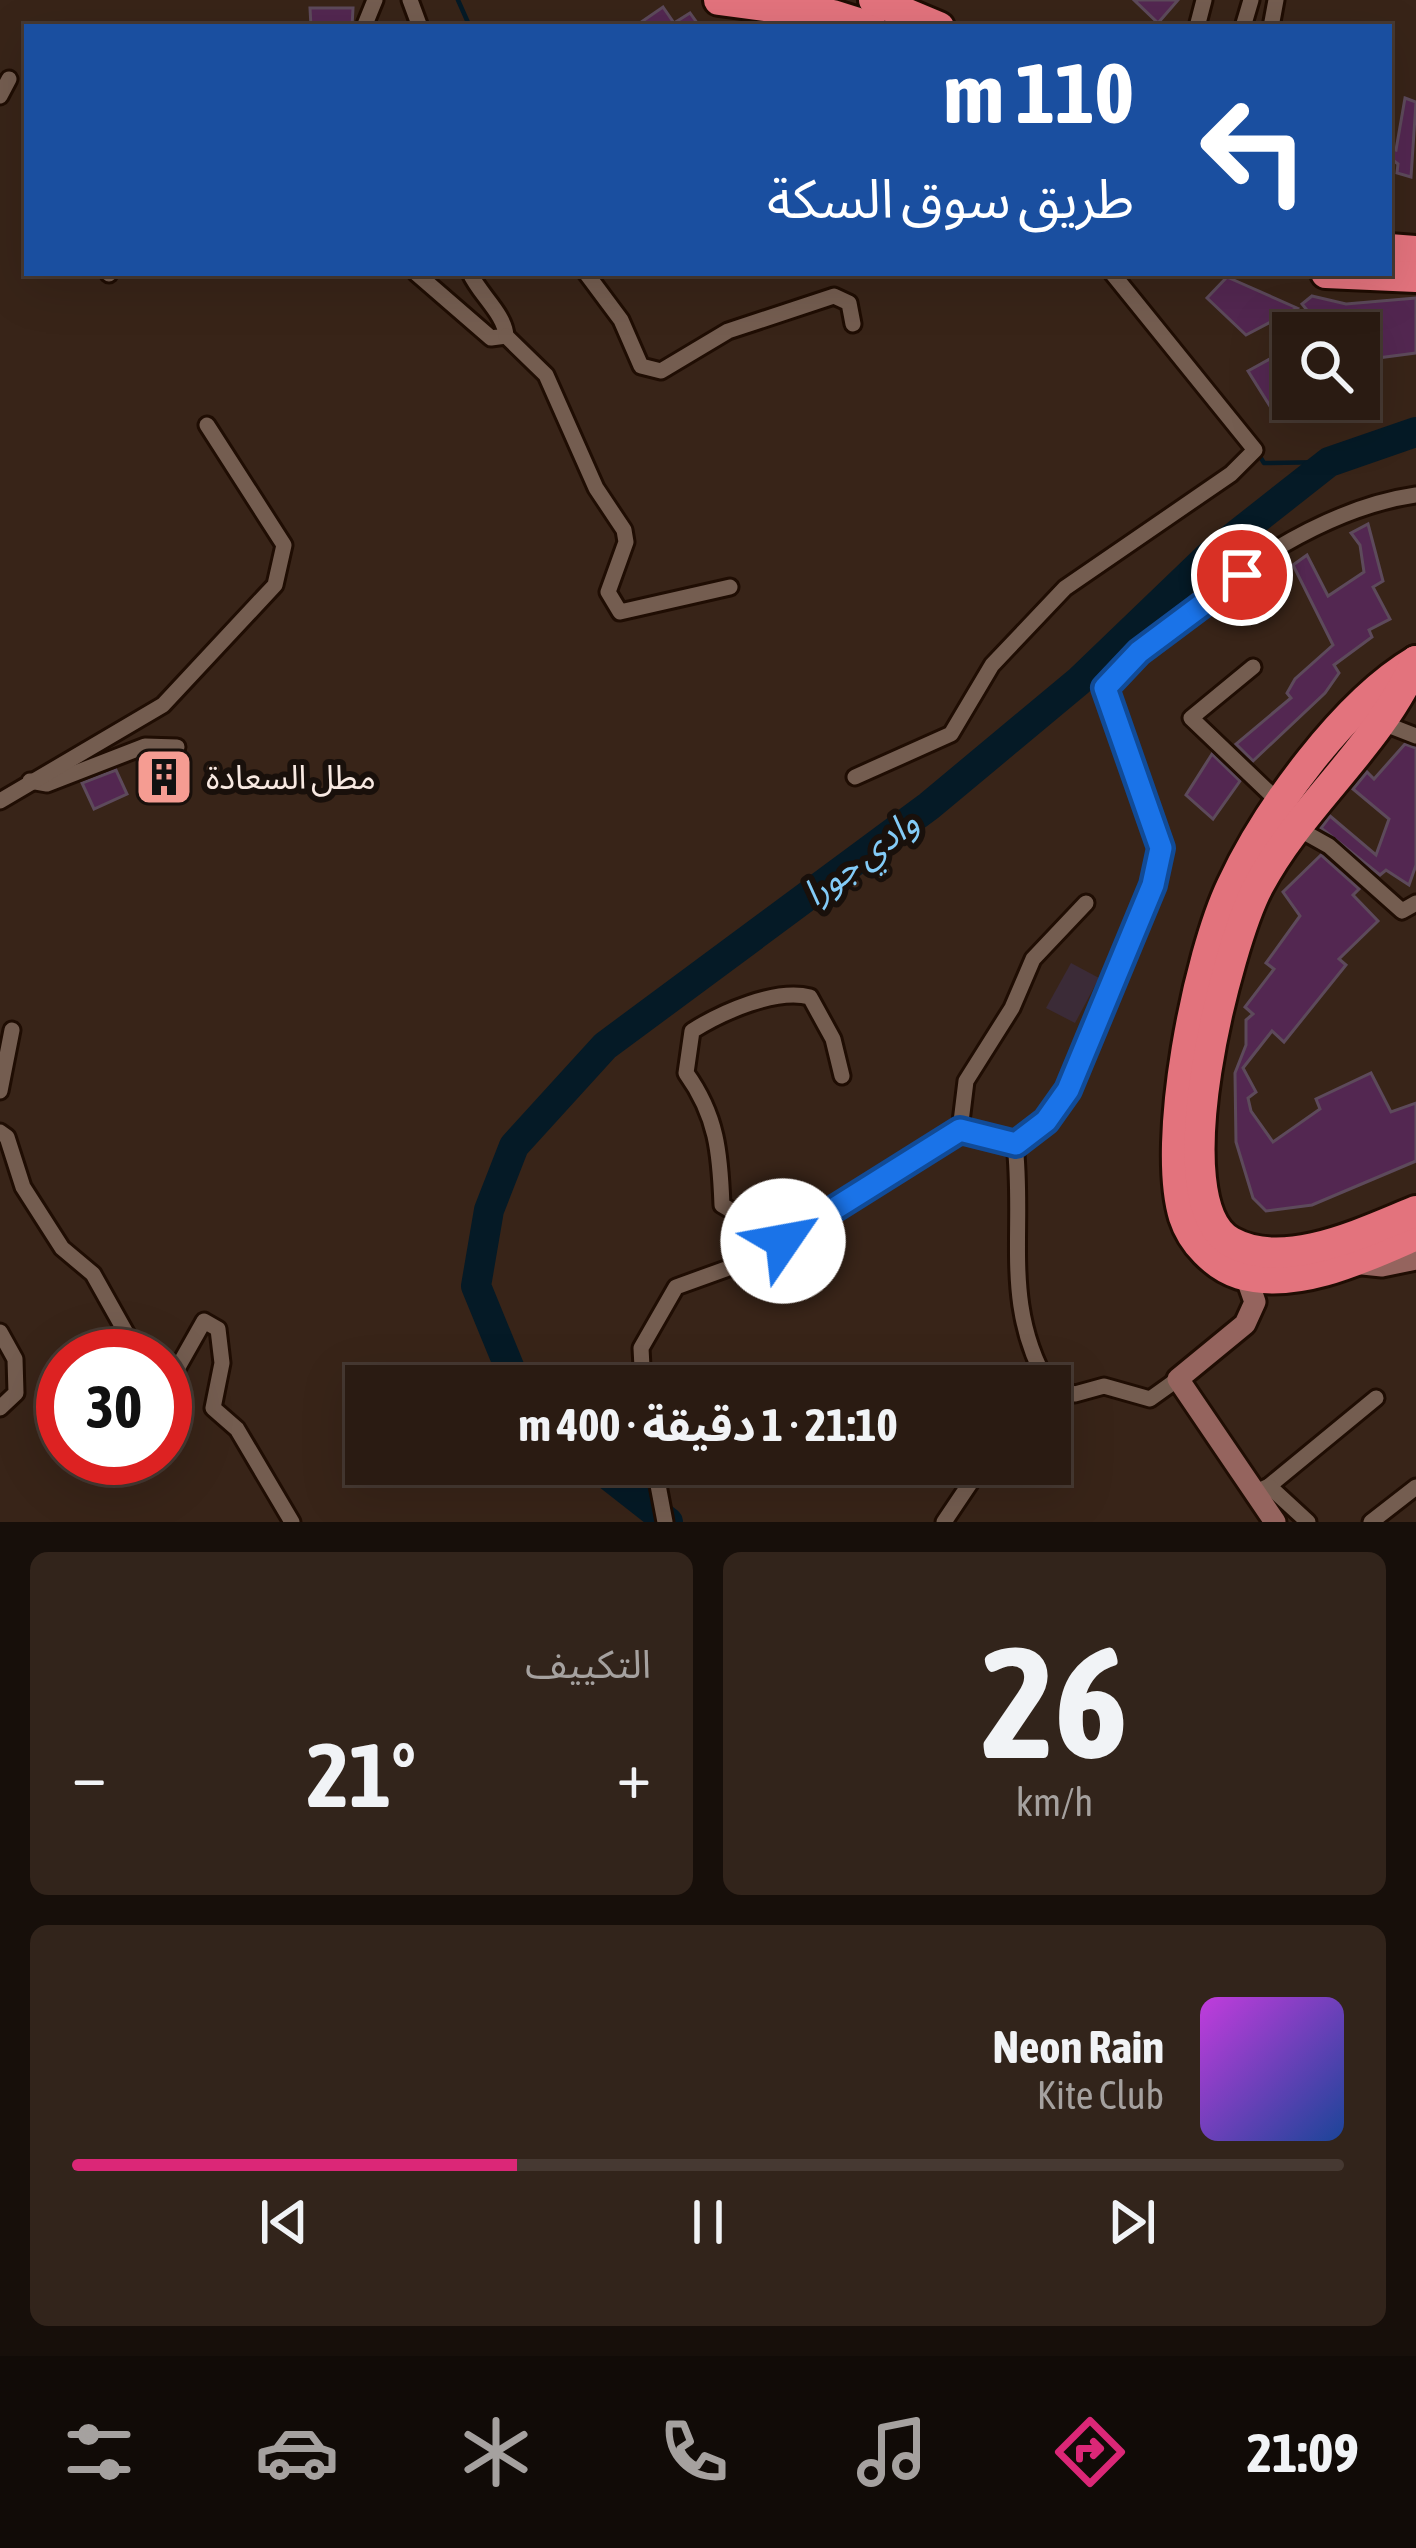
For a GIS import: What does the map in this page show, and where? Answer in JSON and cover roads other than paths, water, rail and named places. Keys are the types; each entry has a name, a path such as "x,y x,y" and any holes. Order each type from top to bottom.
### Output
{"highway":[{"path":"719,0 833,15 862,24"},
{"path":"874,0 932,24"},
{"path":"1288,815 1380,722 1401,696 1416,661 1384,680 1288,815 1245,912 1224,972 1208,1048 1203,1190 1216,1229 1246,1262 1352,1263 1416,1235"},
{"path":"1246,1262 1317,1245 1416,1211"}],"street":[{"path":"0,96 9,79"},
{"path":"419,276 491,338 506,335"},
{"path":"471,276 478,293 506,324 506,335 546,375 596,488 624,530 626,542 608,592 620,612 730,587"},
{"path":"588,276 621,320 641,366 661,371 728,331 835,296 849,302 853,324"},
{"path":"855,777 951,734 992,665 1064,589 1231,473 1256,450 1114,276"},
{"path":"0,801 163,705 275,585 284,545 207,425"},
{"path":"1016,1144 1046,1121 1068,1090 1153,885 1161,848 1105,688 1139,652 1321,520 1416,494"},
{"path":"1252,667 1191,718 1288,815 1402,910 1416,903"},
{"path":"1380,722 1416,736"},
{"path":"30,782 47,784 145,746 177,747"},
{"path":"960,1130 966,1081 1012,1008 1033,959 1087,903"},
{"path":"783,1241 722,1204 718,1133 706,1102 686,1073 692,1031 717,1015 790,992 810,997 833,1039 842,1076"},
{"path":"0,1091 12,1030"},
{"path":"642,1365 641,1348 676,1287 759,1257 960,1130 1016,1144"},
{"path":"0,1132 7,1137 23,1187 62,1248 94,1274 124,1329"},
{"path":"1016,1144 1022,1197 1014,1238 1019,1319 1040,1365"},
{"path":"1352,1263 1382,1266 1416,1259"},
{"path":"1071,1393 1104,1386 1150,1399 1178,1379 1245,1324 1255,1302 1246,1262"},
{"path":"192,1342 204,1321 218,1329 222,1363 214,1408 237,1429 292,1522"},
{"path":"0,1332 15,1359 16,1393 0,1408"},
{"path":"1178,1379 1263,1488 1308,1522"},
{"path":"1263,1488 1376,1398"},
{"path":"658,1485 665,1522"},
{"path":"944,1522 969,1485"},
{"path":"1371,1522 1416,1487"},
{"path":"1263,1488 1275,1522"}],"waterway":[{"path":"458,0 469,24"},
{"path":"1200,371 1223,400"},
{"name":"وادي جورا","path":"508,1365 476,1286 489,1210 514,1146 605,1046 929,806 1079,681 1207,558 1329,462 1416,432"},
{"path":"1259,455 1264,463 1329,462"},
{"name":"وادي جورا","path":"621,1485 668,1522"}],"place":[{"name":"مطل السعادة","path":"164,777"}]}
